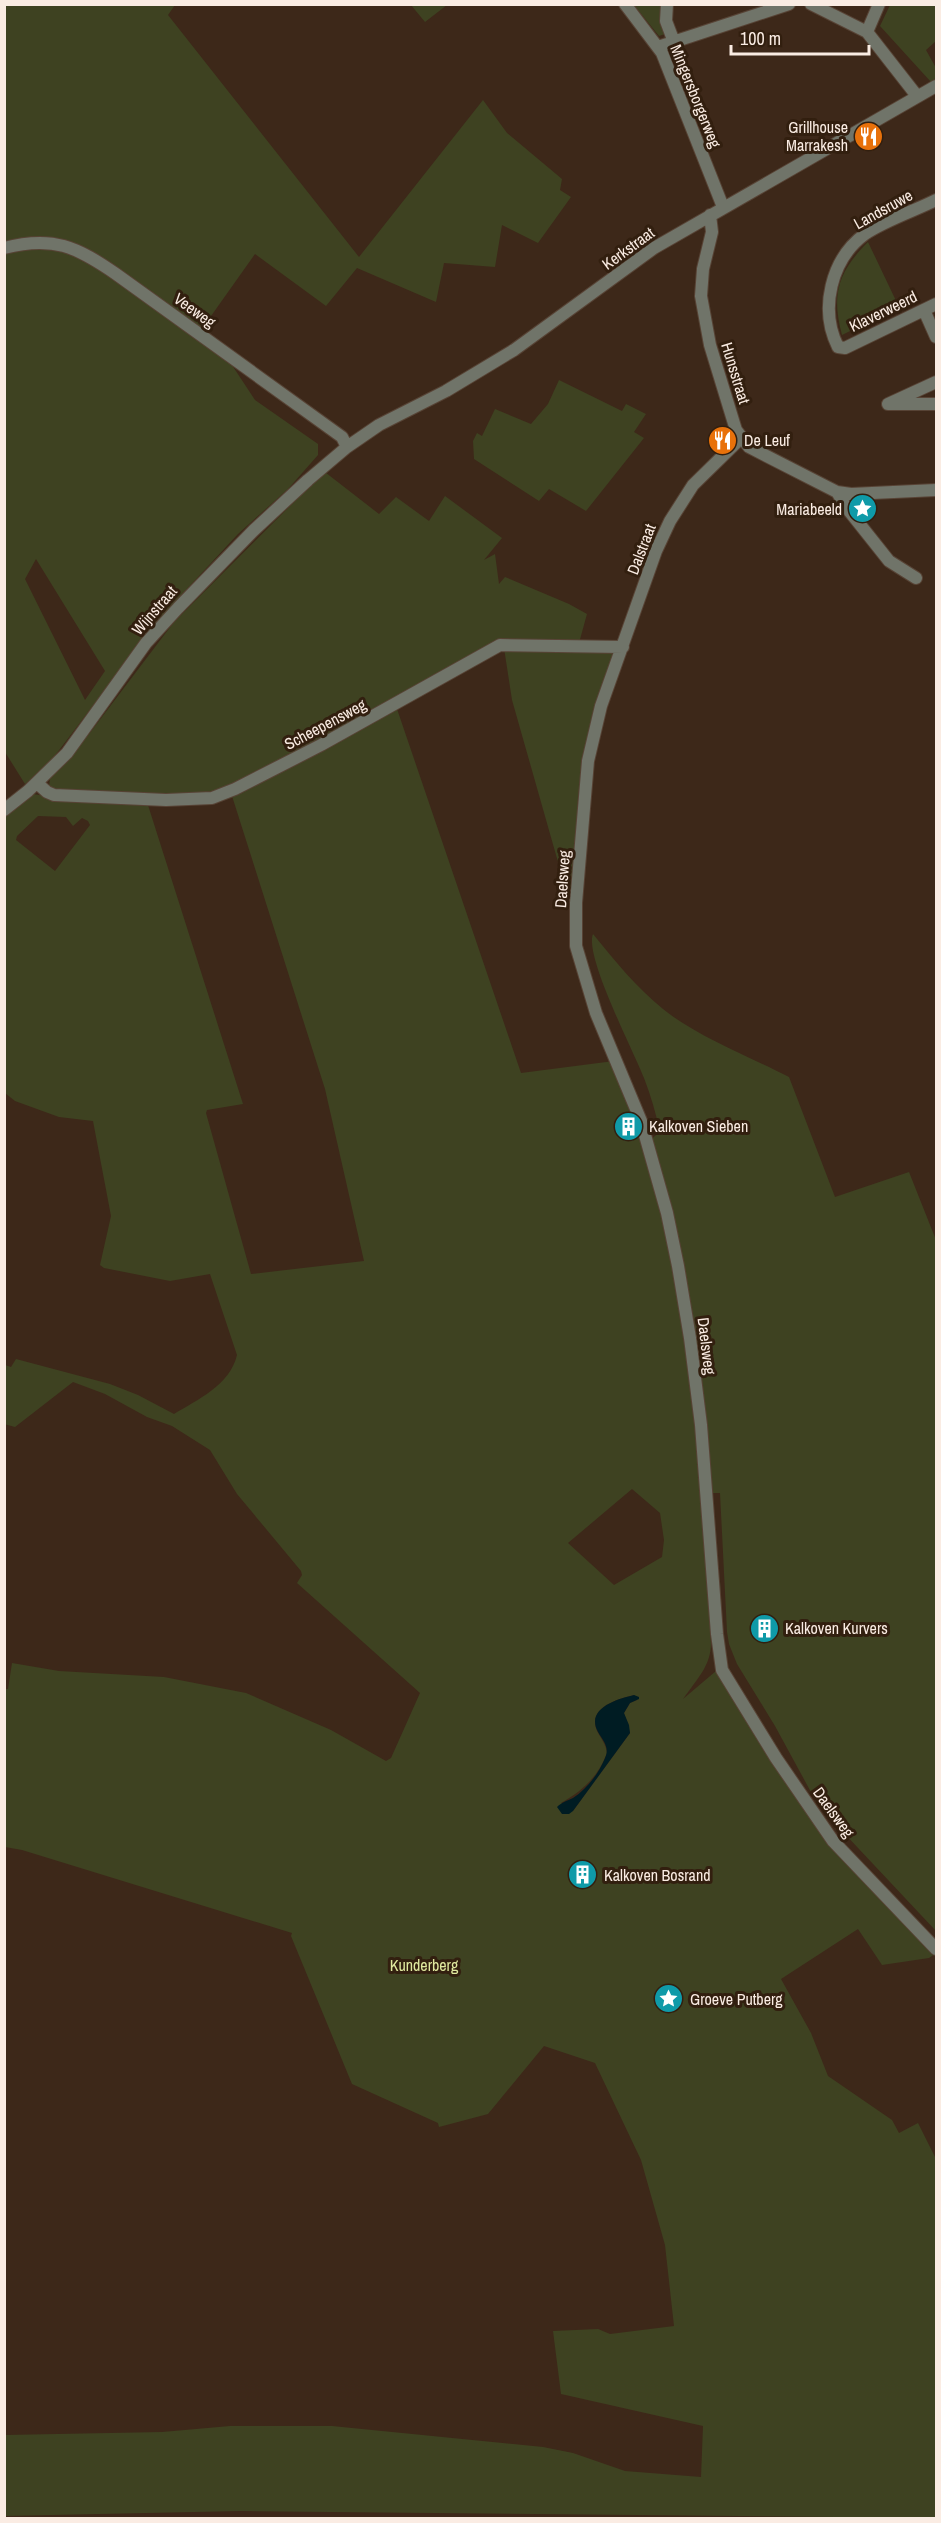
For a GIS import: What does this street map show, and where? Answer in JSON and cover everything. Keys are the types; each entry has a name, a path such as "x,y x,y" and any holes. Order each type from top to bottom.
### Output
{"street":[{"name":"Mingersborgerweg","path":"626,4 658,47 723,207"},
{"path":"667,4 666,21 674,42"},
{"path":"658,47 789,4"},
{"path":"811,4 867,32 917,96"},
{"path":"867,32 879,4"},
{"name":"Kerkstraat","path":"347,447 379,425 446,391 514,350 654,248 936,86"},
{"name":"Landsruwe","path":"844,348 838,347 828,311 830,291 842,261 866,234 936,200"},
{"name":"Hunsstraat","path":"710,215 712,232 703,269 702,300 711,350 740,439"},
{"name":"Veeweg","path":"4,248 42,244 78,249 124,279 342,437 347,447"},
{"name":"Klaverweerd","path":"844,348 936,304"},
{"path":"924,310 936,337"},
{"path":"936,382 888,404 936,404"},
{"path":"740,439 752,449 837,492 851,494 936,490"},
{"name":"Dalstraat","path":"606,693 656,551 677,508 703,474 740,439"},
{"name":"Wijnstraat","path":"4,810 37,783 77,740 146,643 178,608 261,524 347,447"},
{"path":"837,492 846,507 889,561 916,578"},
{"name":"Scheepensweg","path":"37,783 50,794 76,797 186,801 212,798 244,785 321,746 500,645 622,647"},
{"name":"Daelsweg","path":"606,693 588,761 576,903 576,946 596,1013 641,1121 676,1254 686,1309 701,1425 720,1660 727,1680 833,1841 936,1949"}],"green space":[{"path":"5,5 175,5 168,15 359,257 483,100 507,133 562,179 560,190 571,197 538,243 502,225 495,267 444,263 436,302 357,268 326,306 255,254 199,333 84,247 63,240 5,246"},
{"path":"411,5 447,5 425,22"},
{"path":"634,5 663,5 665,34 659,36"},
{"path":"890,5 936,5 936,41 926,50 936,68 936,78 931,82 880,26"},
{"path":"868,242 899,307 842,335 837,307 840,284 850,263"},
{"path":"28,246 74,251 226,356 255,400 318,444 318,455 288,489 238,534 159,619 44,769 25,784 5,752 5,251","holes":["36,559 105,671 85,700 25,579"]},
{"path":"559,380 622,411 626,404 646,414 634,432 644,438 586,511 549,489 539,501 474,459 473,441 477,433 482,436 495,409 531,424 548,404"},
{"path":"321,469 379,514 396,497 429,521 445,496 502,538 484,560 495,554 499,584 505,577 587,614 579,643 498,642 232,788 201,795 61,793 49,788 50,778 89,734 174,622 297,499"},
{"path":"504,648 609,649 615,654 585,751 578,797 573,908 512,700"},
{"name":"Kunderberg","path":"396,706 521,1073 614,1061 650,1140 660,1132 644,1078 611,1004 596,962 592,945 593,934 635,983 676,1019 707,1037 789,1077 835,1197 909,1172 936,1240 936,1931 828,1816 812,1794 775,1726 737,1664 727,1632 720,1493 712,1493 698,1438 708,1545 720,1580 722,1615 710,1633 708,1661 683,1699 716,1671 765,1750 826,1839 879,1898 935,1954 929,1958 882,1965 858,1929 781,1979 811,2033 828,2076 892,2120 899,2133 918,2123 936,2159 936,2518 241,2511 5,2516 5,2435 162,2432 230,2426 332,2426 543,2447 573,2453 625,2471 701,2477 703,2426 561,2394 553,2331 598,2329 610,2334 674,2326 665,2245 641,2160 595,2063 544,2046 488,2114 439,2127 438,2123 352,2084 291,1936 292,1933 22,1850 5,1847 4,1689 8,1689 12,1663 59,1671 164,1677 246,1693 331,1730 386,1761 391,1758 420,1693 297,1583 302,1575 301,1571 237,1494 210,1450 172,1426 147,1417 105,1394 73,1382 15,1427 4,1424 5,1365 11,1367 16,1359 110,1384 138,1395 174,1414 220,1383 233,1366 237,1355 210,1274 170,1281 104,1268 100,1265 111,1216 93,1121 59,1117 15,1101 5,1093 5,817 33,794 64,799 147,802 243,1104 207,1110 206,1113 251,1274 364,1261 325,1089 232,796","holes":["38,816 66,817 73,826 82,818 90,825 55,871 16,840 17,836","632,1489 660,1513 664,1540 662,1557 614,1585 568,1543","634,1695 637,1700 630,1703 624,1713 630,1733 573,1811 561,1803 576,1794 603,1762 607,1753 597,1731 596,1716 600,1710 613,1702"]}],"water":[{"path":"634,1695 639,1699 630,1703 624,1713 630,1733 573,1811 569,1814 562,1814 557,1807 573,1798 588,1785 605,1758 606,1747 595,1724 599,1711 612,1702"}],"place":[{"name":"Grillhouse Marrakesh","path":"869,136"},
{"name":"De Leuf","path":"723,440"},
{"name":"Mariabeeld","path":"863,509"},
{"name":"Kalkoven Sieben","path":"628,1126"},
{"name":"Kalkoven Kurvers","path":"764,1628"},
{"name":"Kalkoven Bosrand","path":"583,1875"},
{"name":"Groeve Putberg","path":"669,1999"}]}
